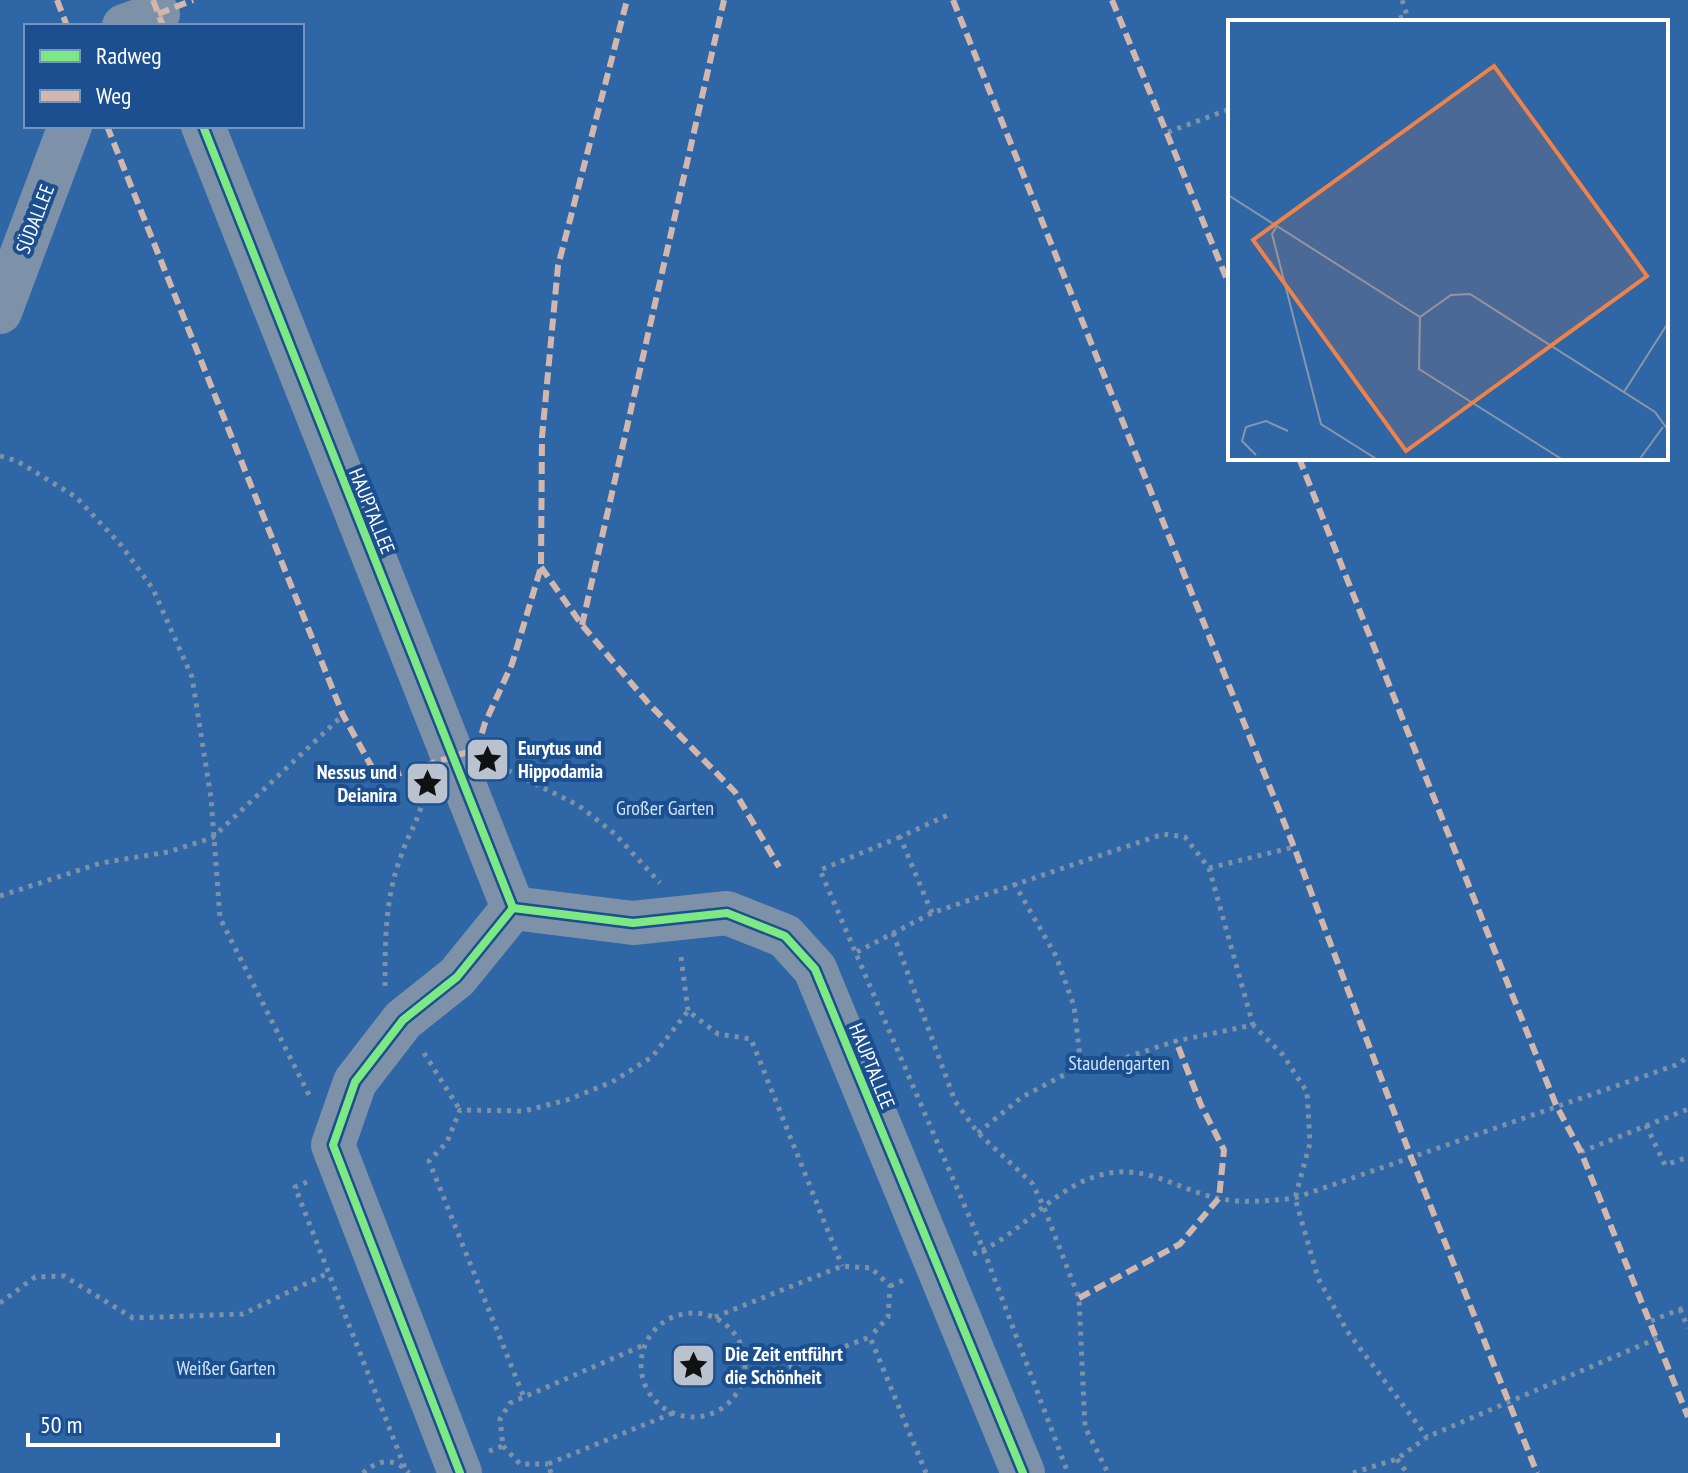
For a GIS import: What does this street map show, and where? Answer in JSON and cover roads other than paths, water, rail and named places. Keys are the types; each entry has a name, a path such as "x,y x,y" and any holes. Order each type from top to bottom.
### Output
{"street":[{"name":"SÜDALLEE","path":"0,312 69,128"},
{"name":"HAUPTALLEE","path":"204,128 513,908 633,923 727,913 785,936 815,969 1023,1473"},
{"path":"458,1468 337,1156 355,1082 403,1020 457,977 513,908"}],"place":[{"name":"Eurytus und Hippodamia","path":"487,759"},
{"name":"Nessus und Deianira","path":"428,783"},
{"name":"Die Zeit entführt die Schönheit","path":"694,1365"}],"park label":[{"name":"Großer Garten","path":"665,808"},
{"name":"Staudengarten","path":"1119,1063"},
{"name":"Weißer Garten","path":"226,1368"}]}
